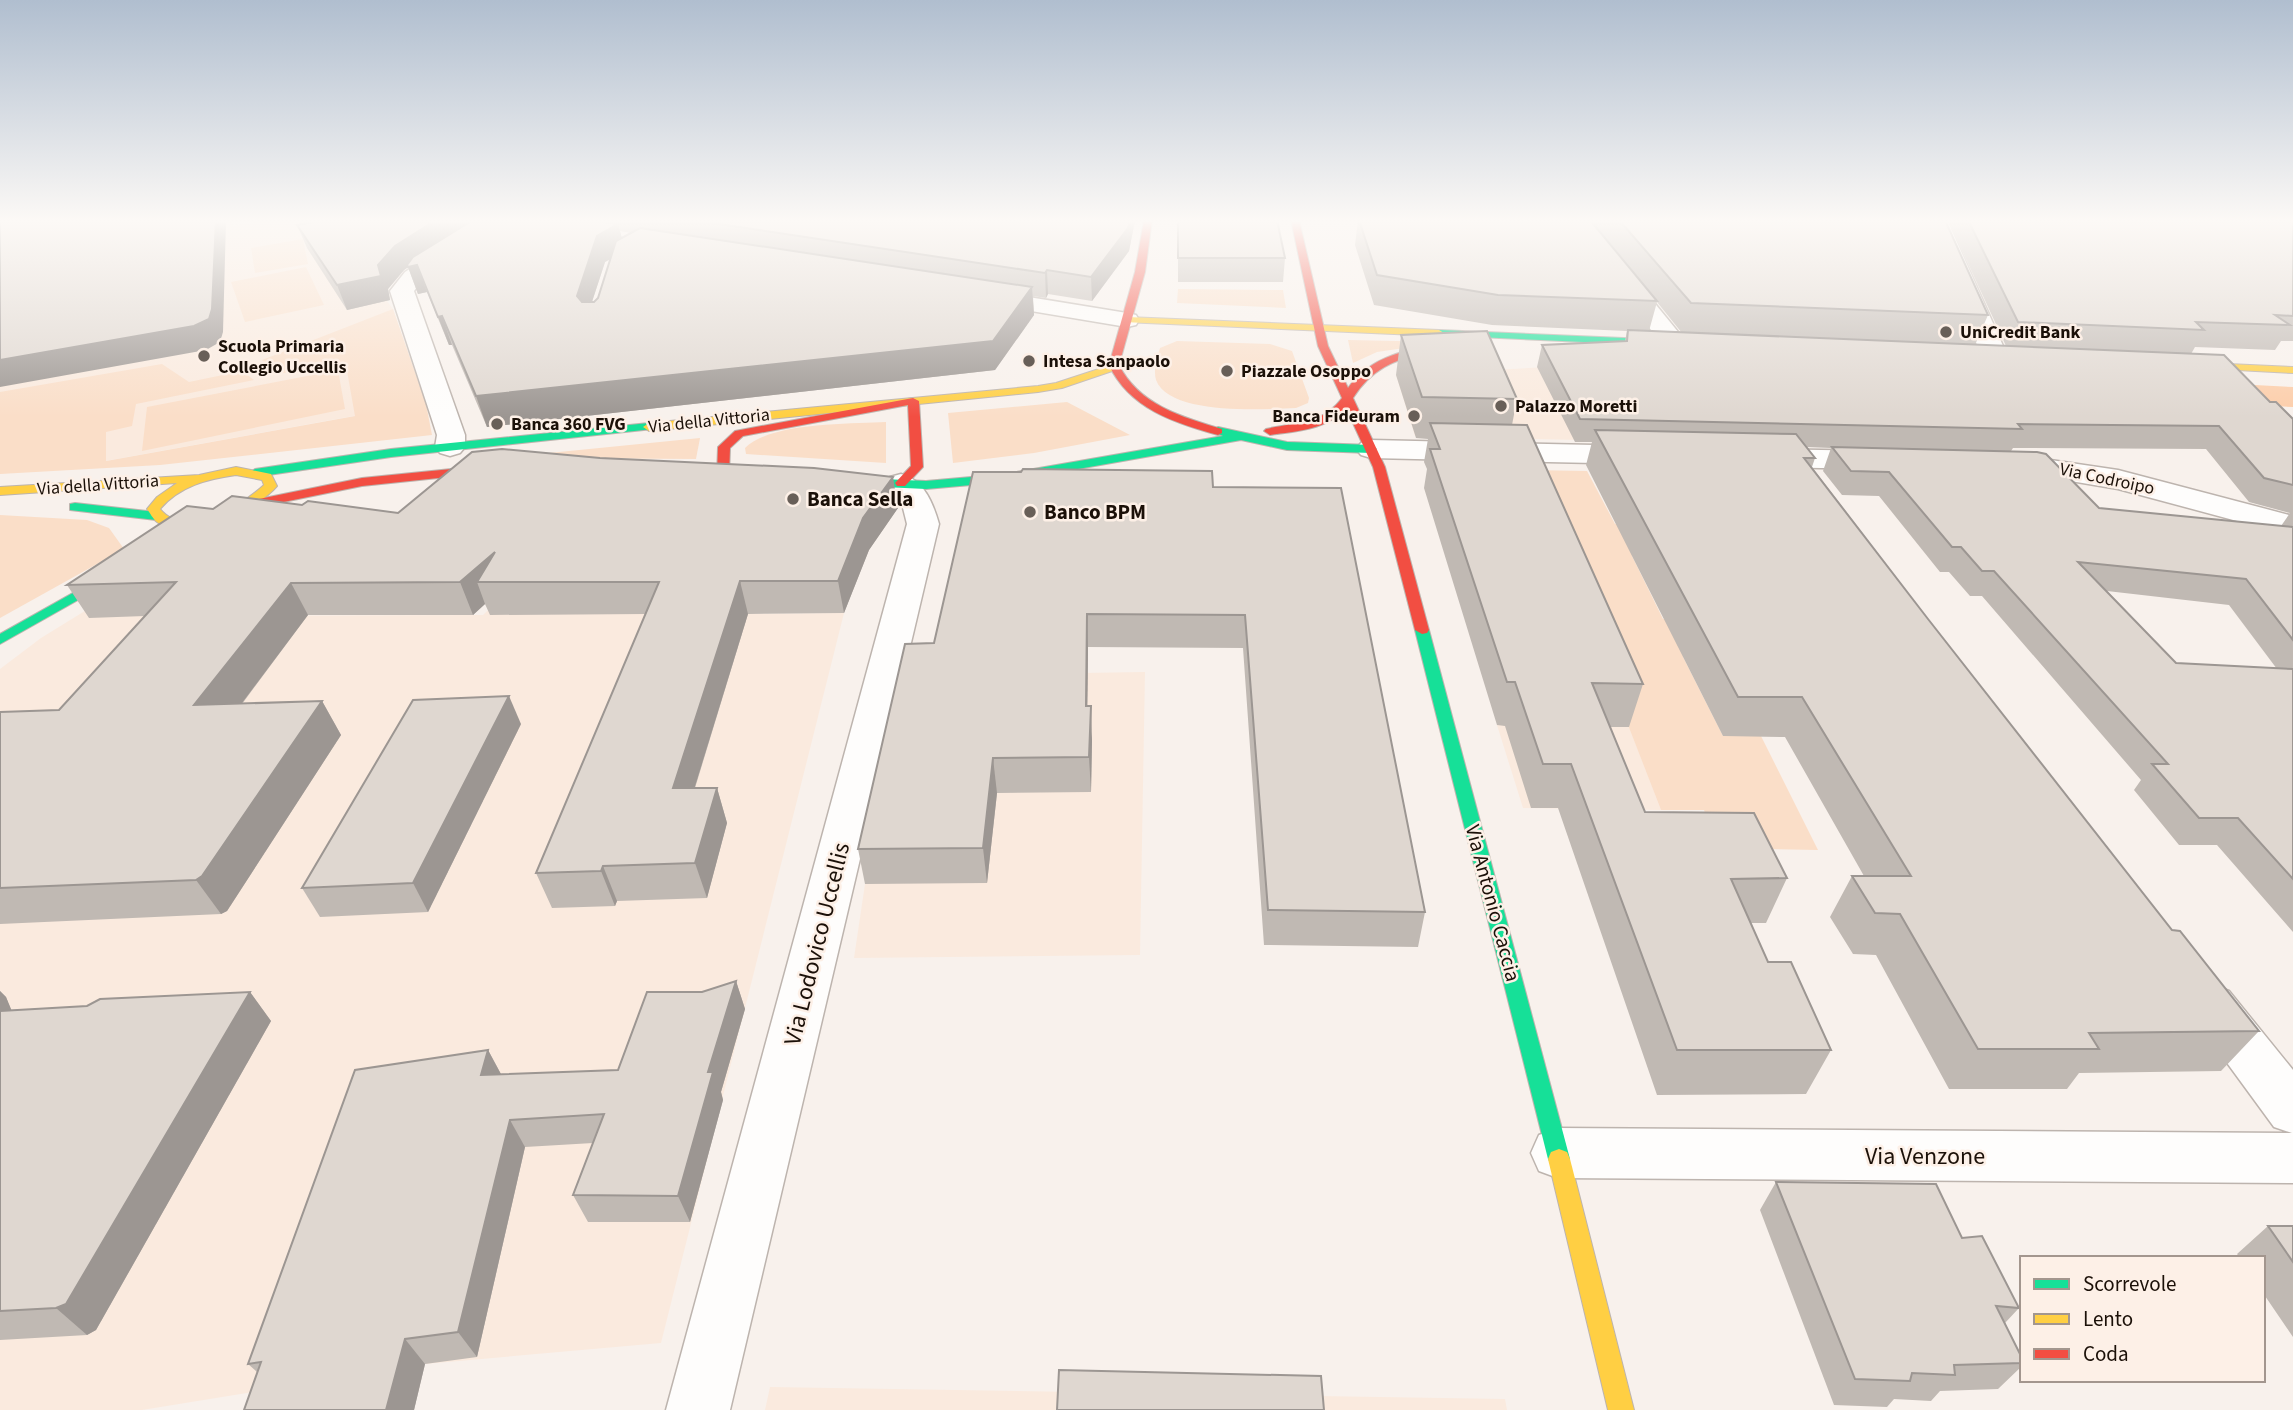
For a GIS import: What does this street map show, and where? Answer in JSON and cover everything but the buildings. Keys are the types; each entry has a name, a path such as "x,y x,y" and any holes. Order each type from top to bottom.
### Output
{"main road":[{"path":"1135,286 1114,367 1117,379 1137,398 1176,416 1241,436 1290,446 1371,449"},
{"path":"1310,286 1324,351 1347,401"},
{"path":"1311,291 1328,300"},
{"path":"1371,314 1522,337"},
{"path":"1127,320 1680,344"},
{"path":"819,480 901,484 950,483 1030,474 1317,422 1339,411 1367,372 1386,362 1429,349 1522,337"},
{"path":"2171,365 2293,370"},
{"name":"Via della Vittoria","path":"0,491 197,478 236,471 255,473 450,447 1058,386 1114,367"},
{"path":"901,484 917,467 913,401"},
{"name":"Via della Vittoria","path":"723,475 724,447 739,433 913,401"},
{"name":"Via Antonio Caccia","path":"1347,401 1379,467 1558,1153 1621,1410"},
{"path":"254,504 362,482 463,470 513,468"},
{"path":"254,504 271,486 267,477 255,473"},
{"path":"163,524 153,509 160,498 179,485 197,478"},
{"name":"Via della Vittoria","path":"0,501 121,510 163,524 197,523 221,518 254,504"},
{"path":"0,640 132,564"}],"street":[{"path":"406,286 402,291 451,435 450,447"},
{"path":"1631,286 1680,344"},
{"path":"1964,286 1995,357"},
{"path":"957,293 1127,320"},
{"path":"1371,449 1670,456"},
{"path":"1739,457 1903,460"},
{"path":"1794,459 1819,492"},
{"name":"Via Codroipo","path":"1985,461 2093,474 2293,526"},
{"name":"Via Lodovico Uccellis","path":"698,1410 923,524 917,502 901,484"},
{"path":"2192,978 2293,1110"},
{"name":"Via Venzone","path":"1558,1153 2293,1158"}],"shaded area":[{"name":"Scuola Primaria Collegio Uccellis","path":"0,286 376,286 393,309 425,403 105,461 0,474"},
{"path":"232,286 315,286 324,305 245,322"},
{"path":"1178,289 1283,290 1286,308 1177,303"},
{"path":"393,309 426,404 432,435 160,465 0,474 0,392 162,364 189,382 242,371 254,380 136,404 132,426 106,432 106,461 355,416 346,365 275,374 262,360"},
{"path":"1348,340 1445,342 1377,352 1353,363"},
{"path":"1177,341 1270,344 1292,351 1309,398 1308,403 1296,408 1241,409 1198,405 1179,400 1165,392 1156,380 1155,372 1160,348"},
{"name":"Palazzo Moretti","path":"1548,367 1580,440 1415,436 1396,375"},
{"path":"338,370 345,409 142,451 147,407"},
{"path":"1067,402 1130,435 1034,453 953,463 948,413"},
{"path":"886,422 886,463 746,454 745,448 773,433 832,424"},
{"path":"700,438 696,459 537,458 549,453"},
{"path":"1529,470 1587,471 1615,524 1646,525 1632,556 1663,619 1698,619 1683,657 1723,736 1761,736 1818,850 1718,848 1704,810 1661,810"},
{"path":"613,489 744,614 844,613 661,1343 425,1364 142,1410 0,1410 0,669 41,638 140,577 158,616 483,615"},
{"path":"0,515 87,520 109,528 124,549 0,618"},
{"path":"1145,672 1140,955 854,958 865,884 1011,674"},
{"path":"1497,725 1629,727 1661,810 1523,808"},
{"path":"770,1387 1505,1399 1507,1410 765,1410"}],"waterway":[{"path":"2197,392 2293,397"}],"traffic: fast":[{"path":"1439,333 1671,343"},
{"path":"255,473 391,453 649,427"},
{"path":"1218,431 1287,446 1371,449"},
{"path":"841,481 926,485 1005,478 1241,436"},
{"path":"75,507 156,516"},
{"path":"0,640 119,571"},
{"path":"1422,630 1559,1159"}],"traffic: slow":[{"path":"1127,320 1439,333"},
{"path":"2185,365 2293,370"},
{"path":"649,427 1038,389 1058,386 1114,367"},
{"path":"236,471 267,477 271,486 230,513 193,525 176,525 162,520 153,509 180,486 212,475 236,471"},
{"path":"0,491 197,478"},
{"path":"1559,1159 1621,1410"}],"traffic: jam":[{"path":"1136,286 1114,365 1121,379 1131,391 1157,409 1218,431"},
{"path":"1310,286 1323,346 1379,467 1422,630"},
{"path":"1270,431 1308,426 1326,419 1340,408 1365,374 1379,365 1407,354 1447,346"},
{"path":"723,475 724,447 739,433 913,401 917,467 901,483"},
{"path":"254,504 362,482 501,468"}],"place":[{"name":"UniCredit Bank","path":"1946,332"},
{"name":"Scuola Primaria Collegio Uccellis","path":"204,356"},
{"name":"Intesa Sanpaolo","path":"1029,361"},
{"name":"Piazzale Osoppo","path":"1227,371"},
{"name":"Palazzo Moretti","path":"1501,406"},
{"name":"Banca Fideuram","path":"1414,416"},
{"name":"Banca 360 FVG","path":"497,424"},
{"name":"Banca Sella","path":"793,499"},
{"name":"Banco BPM","path":"1030,512"}]}
